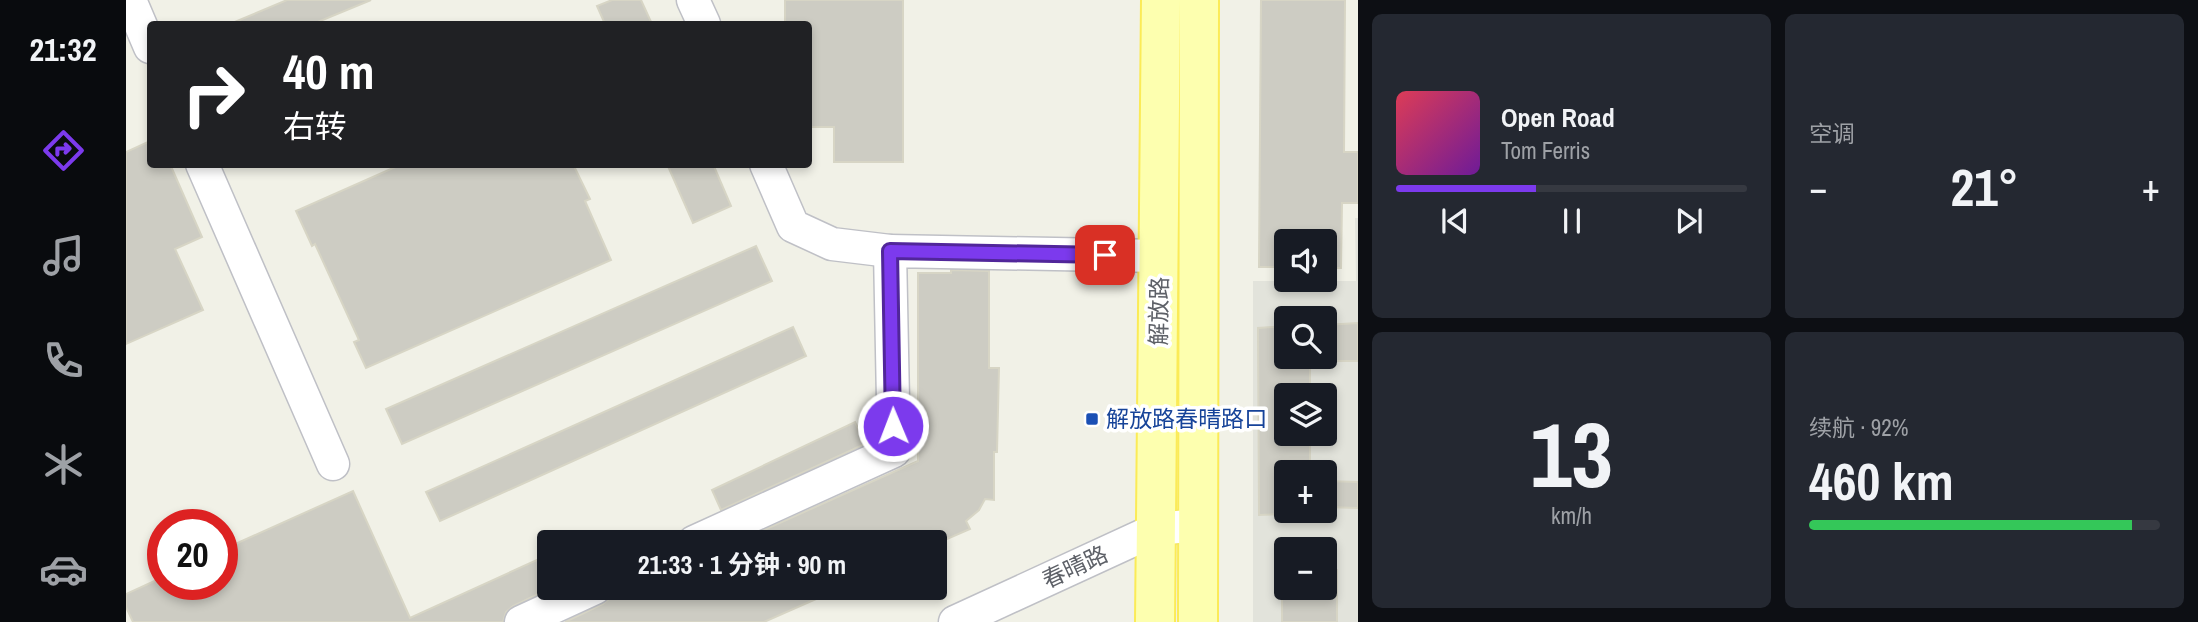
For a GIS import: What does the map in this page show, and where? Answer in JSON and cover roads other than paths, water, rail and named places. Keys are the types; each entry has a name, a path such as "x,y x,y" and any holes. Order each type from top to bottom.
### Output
{"main road":[{"name":"解放路","path":"1155,622 1161,0"},
{"name":"解放路","path":"1198,622 1199,0"}],"street":[{"path":"130,0 147,40"},
{"path":"693,0 703,21"},
{"path":"204,168 333,464"},
{"path":"768,168 793,226 832,244 890,251 1159,256"},
{"path":"720,530 894,451 890,251"},
{"name":"春晴路","path":"955,622 1157,529 1198,525"},
{"path":"521,622 569,600"}],"place":[{"name":"解放路春晴路口","path":"1092,419"}]}
